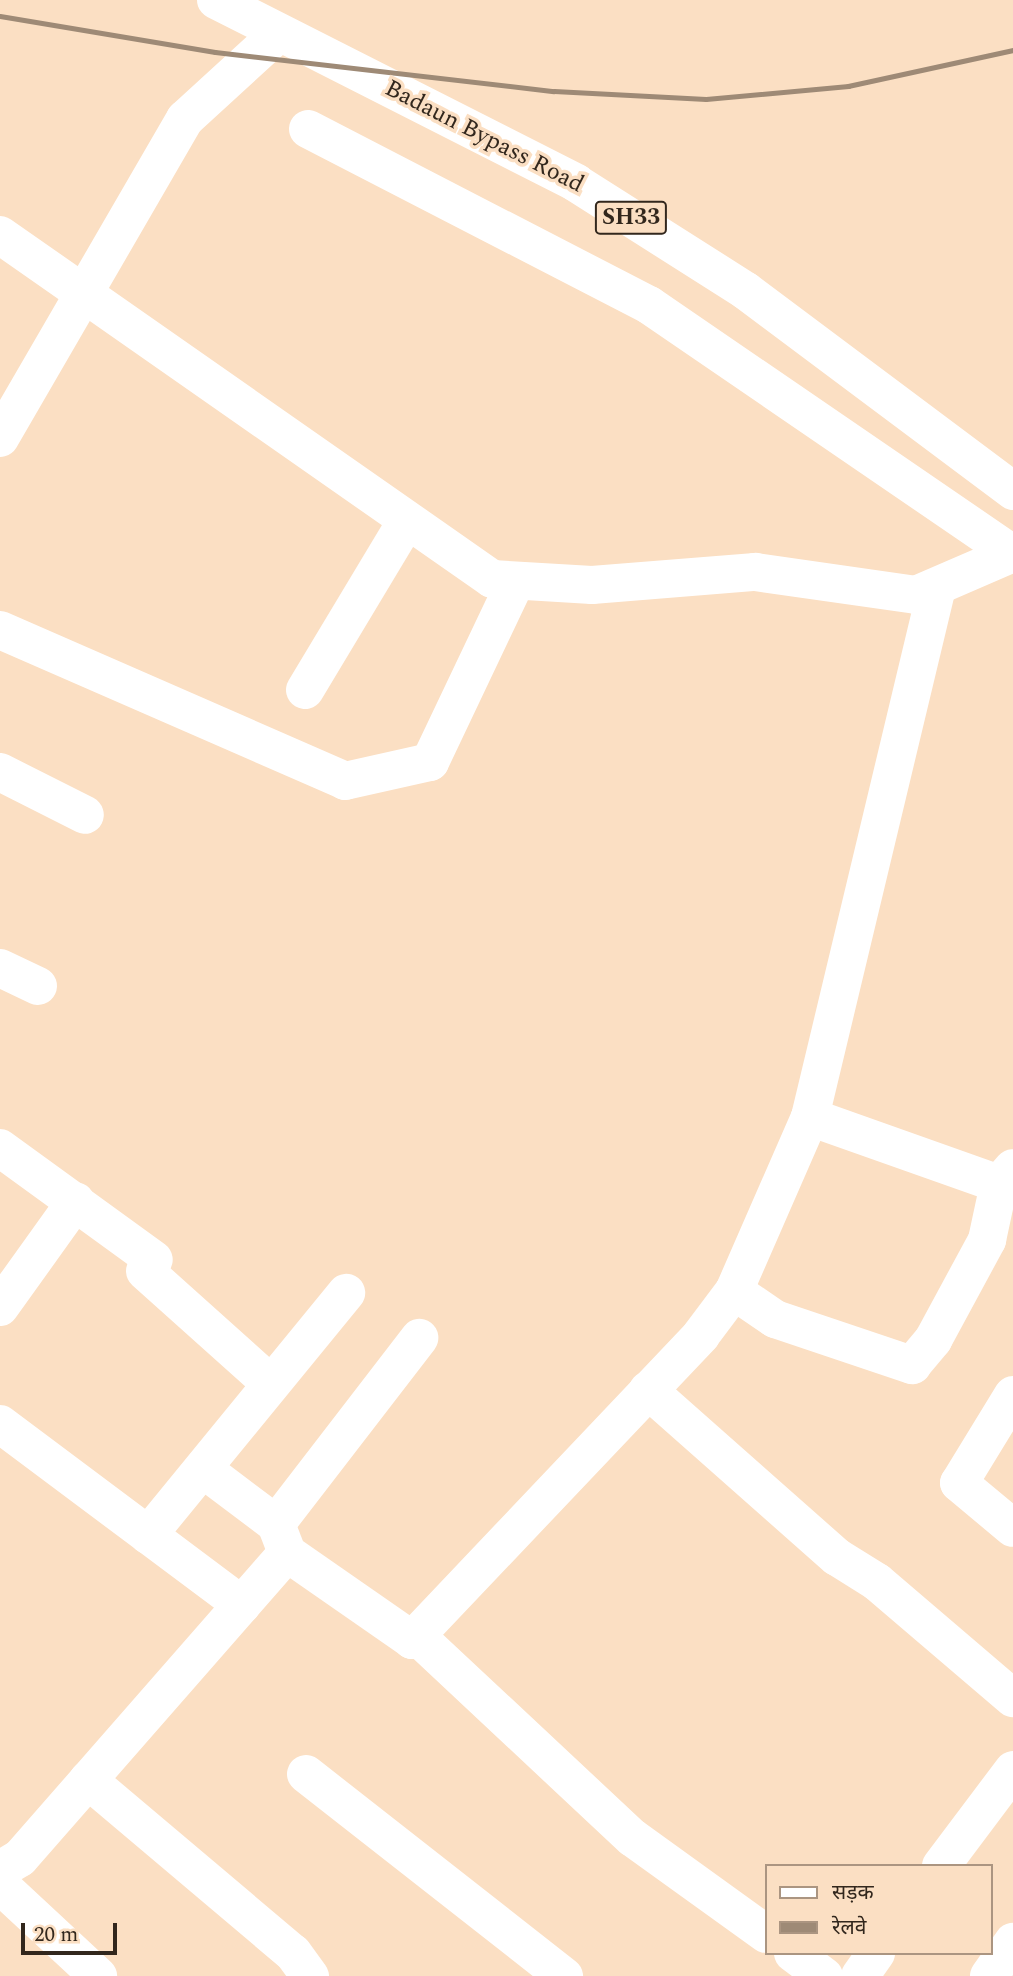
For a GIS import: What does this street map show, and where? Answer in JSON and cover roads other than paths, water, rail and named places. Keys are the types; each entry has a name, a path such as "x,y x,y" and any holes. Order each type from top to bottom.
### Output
{"street":[{"name":"Badaun Bypass Road","path":"216,0 576,183 746,291 1013,491"},
{"path":"0,438 80,290 185,119 279,33"},
{"path":"308,129 649,304 1013,554"},
{"path":"0,235 492,579 592,585 755,572 916,595 1013,554"},
{"path":"305,690 407,520"},
{"path":"0,629 345,780 430,762 516,581"},
{"path":"412,1640 648,1391 734,1291 810,1117 937,587"},
{"path":"0,772 85,815"},
{"path":"0,968 38,986"},
{"path":"734,1291 775,1319 912,1365 1000,1247 1006,1176 810,1117"},
{"path":"0,1148 76,1201 149,1266 271,1384"},
{"path":"0,1307 76,1201"},
{"path":"148,1535 346,1293"},
{"path":"0,1870 20,1858 242,1605 282,1538 419,1338"},
{"path":"648,1391 837,1557 877,1582 1013,1698"},
{"path":"1013,1395 959,1483 1013,1528"},
{"path":"0,1424 242,1605"},
{"path":"203,1469 282,1538 412,1640 420,1639 633,1838 764,1933"},
{"path":"943,1864 1013,1769"},
{"path":"306,1774 564,1976"},
{"path":"88,1780 293,1953 310,1976"},
{"path":"0,1885 98,1976"},
{"path":"989,1976 1013,1942"},
{"path":"796,1955 824,1976"},
{"path":"860,1976 875,1955"}],"railway":[{"path":"0,16 215,52 554,91 706,99 848,86 1013,50"}]}
